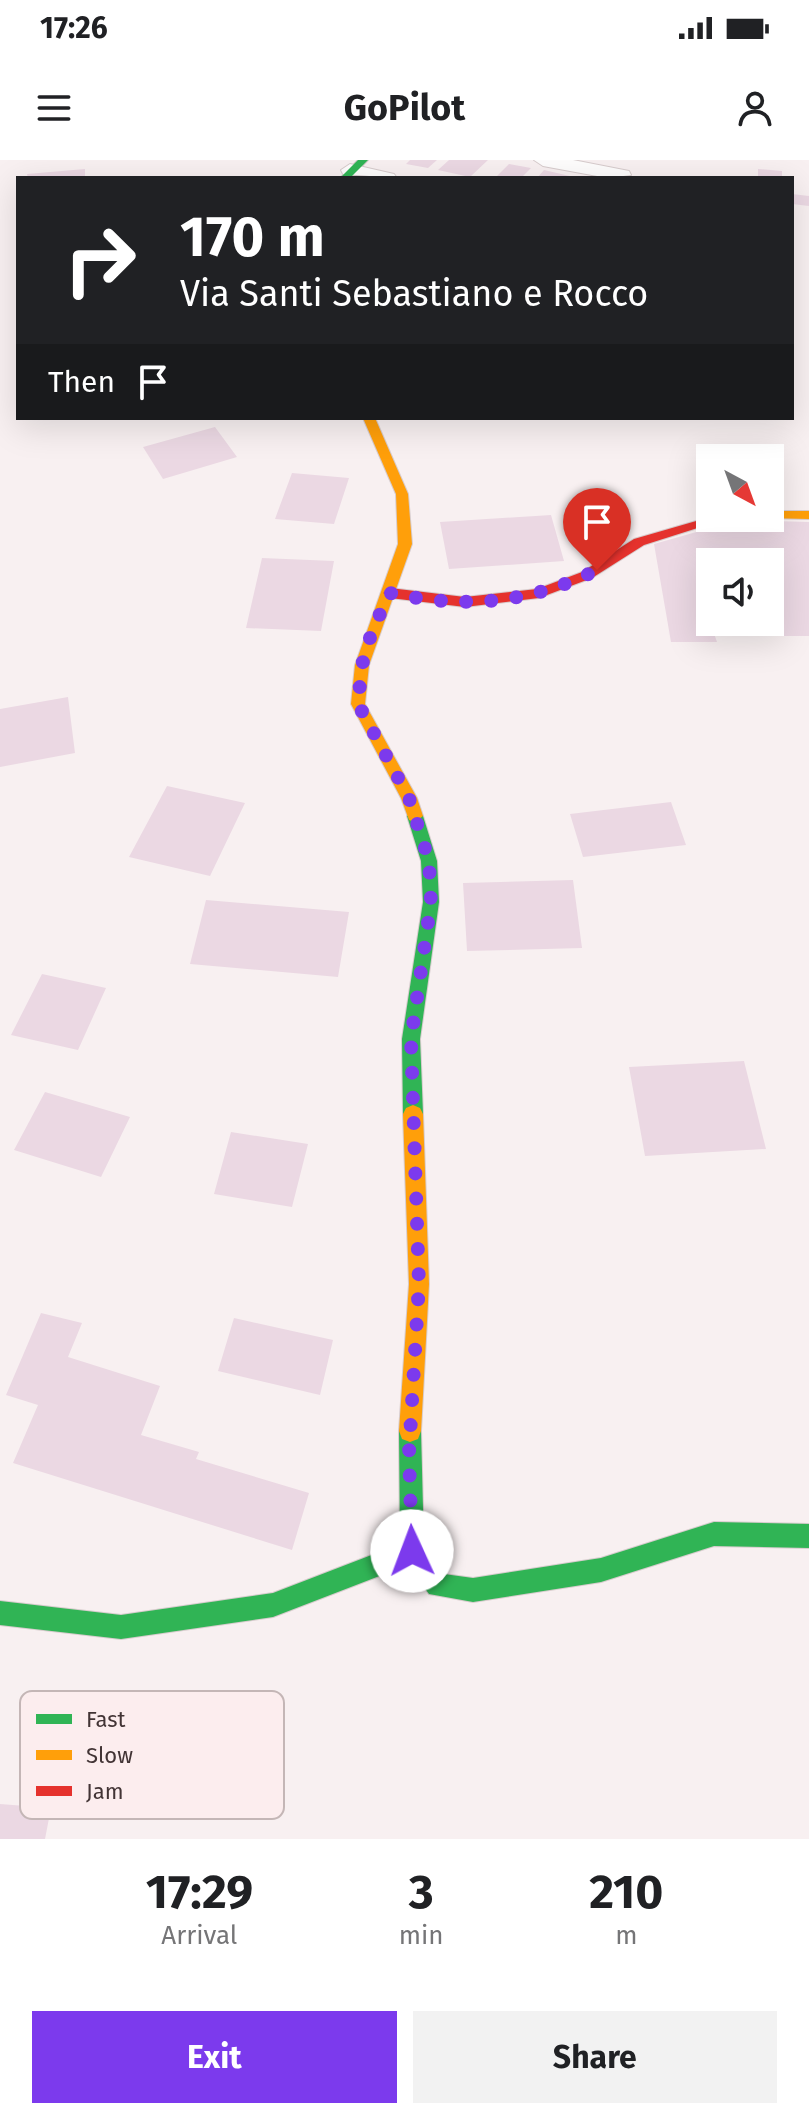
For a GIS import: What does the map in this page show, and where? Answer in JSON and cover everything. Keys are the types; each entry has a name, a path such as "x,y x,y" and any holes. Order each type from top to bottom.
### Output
{"street":[{"path":"543,160 622,175"},
{"path":"353,169 379,176"},
{"path":"370,420 402,494 405,544 362,665 358,704 409,798 429,861 431,902 411,1039 419,1284 409,1453 412,1551 438,1585 473,1590 601,1570 714,1534 809,1536"},
{"path":"784,515 809,515"},
{"path":"390,593 431,601 473,603 558,589 597,570 637,543 696,526"},
{"path":"0,1613 121,1627 273,1605 412,1551"}],"building":[{"path":"410,160 437,160 428,168 406,164"},
{"path":"449,160 488,160 471,176 438,170"},
{"path":"509,164 531,168 523,176 497,176"},
{"path":"85,169 85,176 27,174"},
{"path":"758,169 782,171 782,176 758,176"},
{"path":"544,170 570,176 539,176"},
{"path":"794,194 809,196 809,206 794,204"},
{"path":"215,427 237,457 163,479 143,447"},
{"path":"292,473 349,478 334,524 275,519"},
{"path":"551,515 564,561 449,569 440,522"},
{"path":"784,521 809,522 809,636 784,636 784,548 696,548 696,636 715,636 717,642 671,642 654,544 696,532 784,532"},
{"path":"262,558 334,561 321,631 246,628"},
{"path":"68,697 75,753 0,767 0,709"},
{"path":"167,786 245,803 210,876 129,857"},
{"path":"671,802 686,845 583,857 570,814"},
{"path":"573,880 582,948 467,951 463,883"},
{"path":"206,900 349,912 338,977 190,964"},
{"path":"42,974 106,988 78,1050 11,1035"},
{"path":"744,1061 766,1149 645,1156 629,1067"},
{"path":"45,1092 130,1117 101,1177 14,1150"},
{"path":"231,1132 308,1144 292,1207 214,1194"},
{"path":"41,1313 82,1323 68,1357 160,1386 141,1435 199,1452 196,1459 309,1493 292,1550 13,1463 38,1405 6,1395"},
{"path":"234,1318 333,1340 320,1395 218,1371"},
{"path":"0,1804 20,1806 20,1819 49,1819 45,1839 0,1839"}],"traffic: fast":[{"path":"347,176 363,160"},
{"path":"413,1114 411,1039 431,902 429,861 415,816"},
{"path":"410,1431 412,1551 438,1585 473,1590 601,1570 714,1534 809,1536"},
{"path":"0,1613 121,1627 273,1605 412,1551"}],"traffic: slow":[{"path":"370,420 402,494 405,544 362,665 358,704 409,798 415,816"},
{"path":"784,515 809,515"},
{"path":"410,1431 419,1284 413,1114"}],"traffic: jam":[{"path":"390,593 465,602 539,593 587,575 639,542 696,526"}],"route":[{"path":"412,1551 409,1453 419,1284 411,1039 431,902 429,861 409,798 358,704 362,665 372,631 390,593 431,601 473,603 558,589 597,570"}]}
